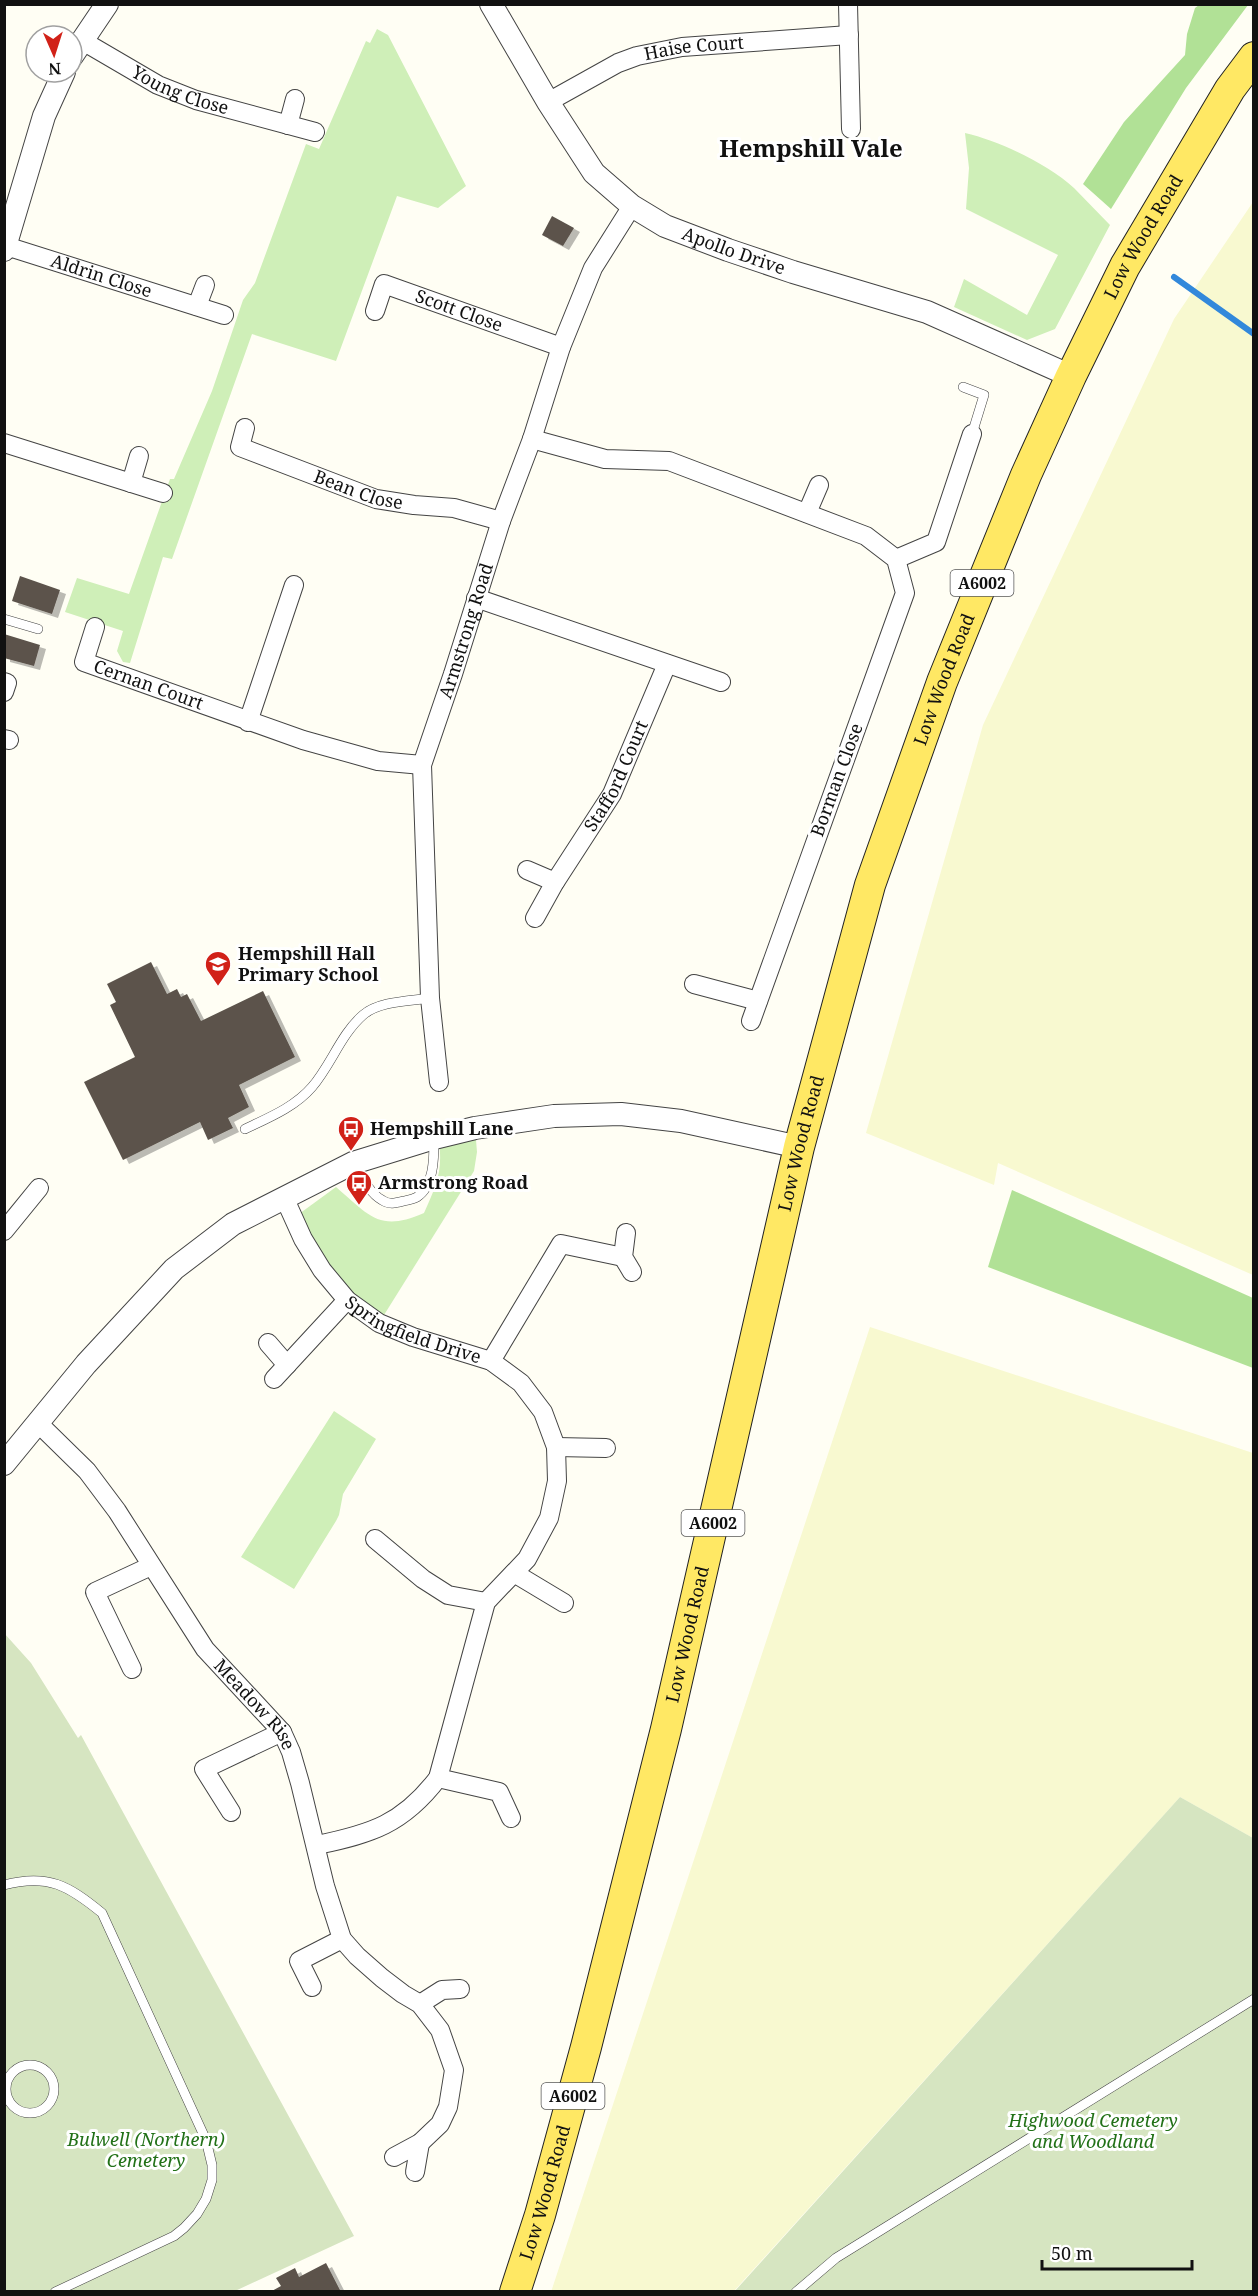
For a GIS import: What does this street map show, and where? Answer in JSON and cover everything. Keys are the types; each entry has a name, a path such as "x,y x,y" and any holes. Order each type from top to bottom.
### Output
{"main road":[{"name":"Low Wood Road","path":"515,2292 540,2215 586,2047 666,1730 799,1147 870,885 942,682 1026,476 1071,376 1125,266 1230,89 1254,57"}],"street":[{"path":"84,38 107,4"},
{"name":"Apollo Drive","path":"491,4 548,102 594,173 632,206 665,226 728,250 927,312 1038,364 1071,376"},
{"path":"848,4 851,129"},
{"name":"Haise Court","path":"548,102 618,63 657,51 849,34"},
{"name":"Young Close","path":"84,51 196,100 315,132"},
{"path":"5,248 44,116 59,84"},
{"path":"288,125 295,99"},
{"name":"Armstrong Road","path":"438,1082 430,998 422,765 501,521 532,439 561,347 593,268 632,206"},
{"name":"Aldrin Close","path":"5,248 224,315"},
{"name":"Scott Close","path":"375,311 384,284 561,347"},
{"path":"197,306 205,285"},
{"name":"Bean Close","path":"245,428 240,447 376,499 454,508 501,521"},
{"path":"532,439 605,459 669,461 866,536 896,559 936,542 972,434"},
{"path":"4,443 163,493"},
{"path":"131,483 139,456"},
{"path":"807,513 819,485"},
{"name":"Borman Close","path":"751,1021 904,593 896,559"},
{"path":"248,722 294,585"},
{"path":"476,598 721,682"},
{"name":"Cernan Court","path":"95,627 84,662 248,722 378,761 422,765"},
{"name":"Stafford Court","path":"535,918 555,882 612,794 667,664"},
{"path":"4,682 7,683 4,692"},
{"path":"527,870 555,882"},
{"path":"694,984 758,1000"},
{"path":"4,1464 86,1364 174,1269 233,1224 353,1163 475,1128 554,1116 621,1114 681,1121 799,1147"},
{"path":"4,1231 39,1188"},
{"name":"Springfield Drive","path":"284,1197 303,1239 321,1270 347,1300 388,1327 491,1361 521,1383 543,1412 556,1447 557,1481 549,1518 526,1559 486,1602 438,1778 422,1798 394,1821 360,1836 317,1845"},
{"path":"491,1361 561,1244 627,1265 626,1233"},
{"path":"274,1379 347,1300"},
{"path":"268,1343 287,1365"},
{"name":"Meadow Rise","path":"38,1423 87,1471 117,1511 205,1650 282,1732 291,1752 317,1845 325,1886 342,1939 382,1978 420,2004 440,2030 454,2070 448,2107 440,2124 420,2143 394,2157"},
{"path":"556,1447 606,1448"},
{"path":"375,1539 423,1579 448,1595 486,1602"},
{"path":"132,1669 95,1592 151,1566"},
{"path":"514,1573 564,1602"},
{"path":"231,1812 204,1769 282,1732"},
{"path":"438,1778 499,1792 511,1818"},
{"path":"312,1987 299,1961 342,1939"},
{"path":"420,2004 442,1990 460,1989"},
{"path":"415,2172 420,2143"}],"lane":[{"path":"963,387 984,394 972,434"},
{"path":"4,619 38,629"},
{"path":"245,1129 281,1111 312,1088 364,1014 377,1007 430,998"},
{"path":"353,1163 380,1200 390,1204 417,1197 426,1187 430,1175 434,1160 434,1138"},
{"path":"4,1885 23,1880 42,1880 62,1885 84,1898 102,1913 206,2140 212,2165 212,2180 206,2199 197,2214 174,2236 55,2292"},
{"path":"796,2292 836,2258 1254,1999"},
{"path":"29,2065 40,2067 48,2074 53,2084 53,2094 49,2104 41,2110 30,2113 20,2111 6,2099 6,2085 11,2075 19,2068 29,2065"}],"green space":[{"path":"1199,5 1248,5 1186,88 1111,209 1083,184 1124,122 1185,55 1187,34 1195,8"},
{"path":"377,29 388,35 466,186 438,208 397,196 336,361 252,334 172,559 163,557 130,663 123,662 117,651 123,631 65,612 77,578 129,594 170,479 174,479 212,391 243,300 255,283 306,144 319,149 366,41 370,43"},
{"path":"965,133 1008,148 1051,170 1074,188 1110,225 1055,329 1027,340 954,307 964,279 1027,315 1058,255 966,209 969,168"},
{"path":"1253,202 1253,1275 998,1163 994,1185 866,1133 983,725 1174,319"},
{"path":"475,1128 477,1152 474,1171 379,1323 347,1300 299,1214 336,1187 366,1213 385,1221 409,1219 424,1213 438,1179 439,1142"},
{"path":"1012,1190 1253,1298 1253,1368 988,1267"},
{"path":"870,1327 1253,1453 1253,1838 1180,1797 734,2291 551,2292"},
{"path":"334,1411 376,1439 343,1494 336,1521 294,1589 241,1557"},
{"name":"Bulwell (Northern) Cemetery","path":"4,1633 31,1663 78,1738 81,1735 354,2236 235,2291 5,2291"},
{"name":"Highwood Cemetery and Woodland","path":"1180,1797 1253,1838 1253,2291 734,2292"}],"building":[{"path":"552,216 574,228 563,246 542,235"},
{"path":"20,576 60,590 52,614 12,601"},
{"path":"4,634 40,645 34,666 4,658"},
{"path":"151,962 167,994 177,989 181,997 187,994 201,1021 263,991 295,1057 239,1085 249,1107 228,1118 233,1128 208,1140 200,1122 123,1160 84,1082 135,1057 110,1005 116,1002 107,984"},
{"path":"326,2263 341,2292 270,2292 281,2286 276,2278 295,2268 299,2277"}],"waterway":[{"path":"1174,277 1254,334"}],"place":[{"name":"Hempshill Hall Primary School","path":"218,987"},
{"name":"Hempshill Lane","path":"351,1152"},
{"name":"Armstrong Road","path":"359,1206"}],"district":[{"name":"Hempshill Vale","path":"811,149"}]}
